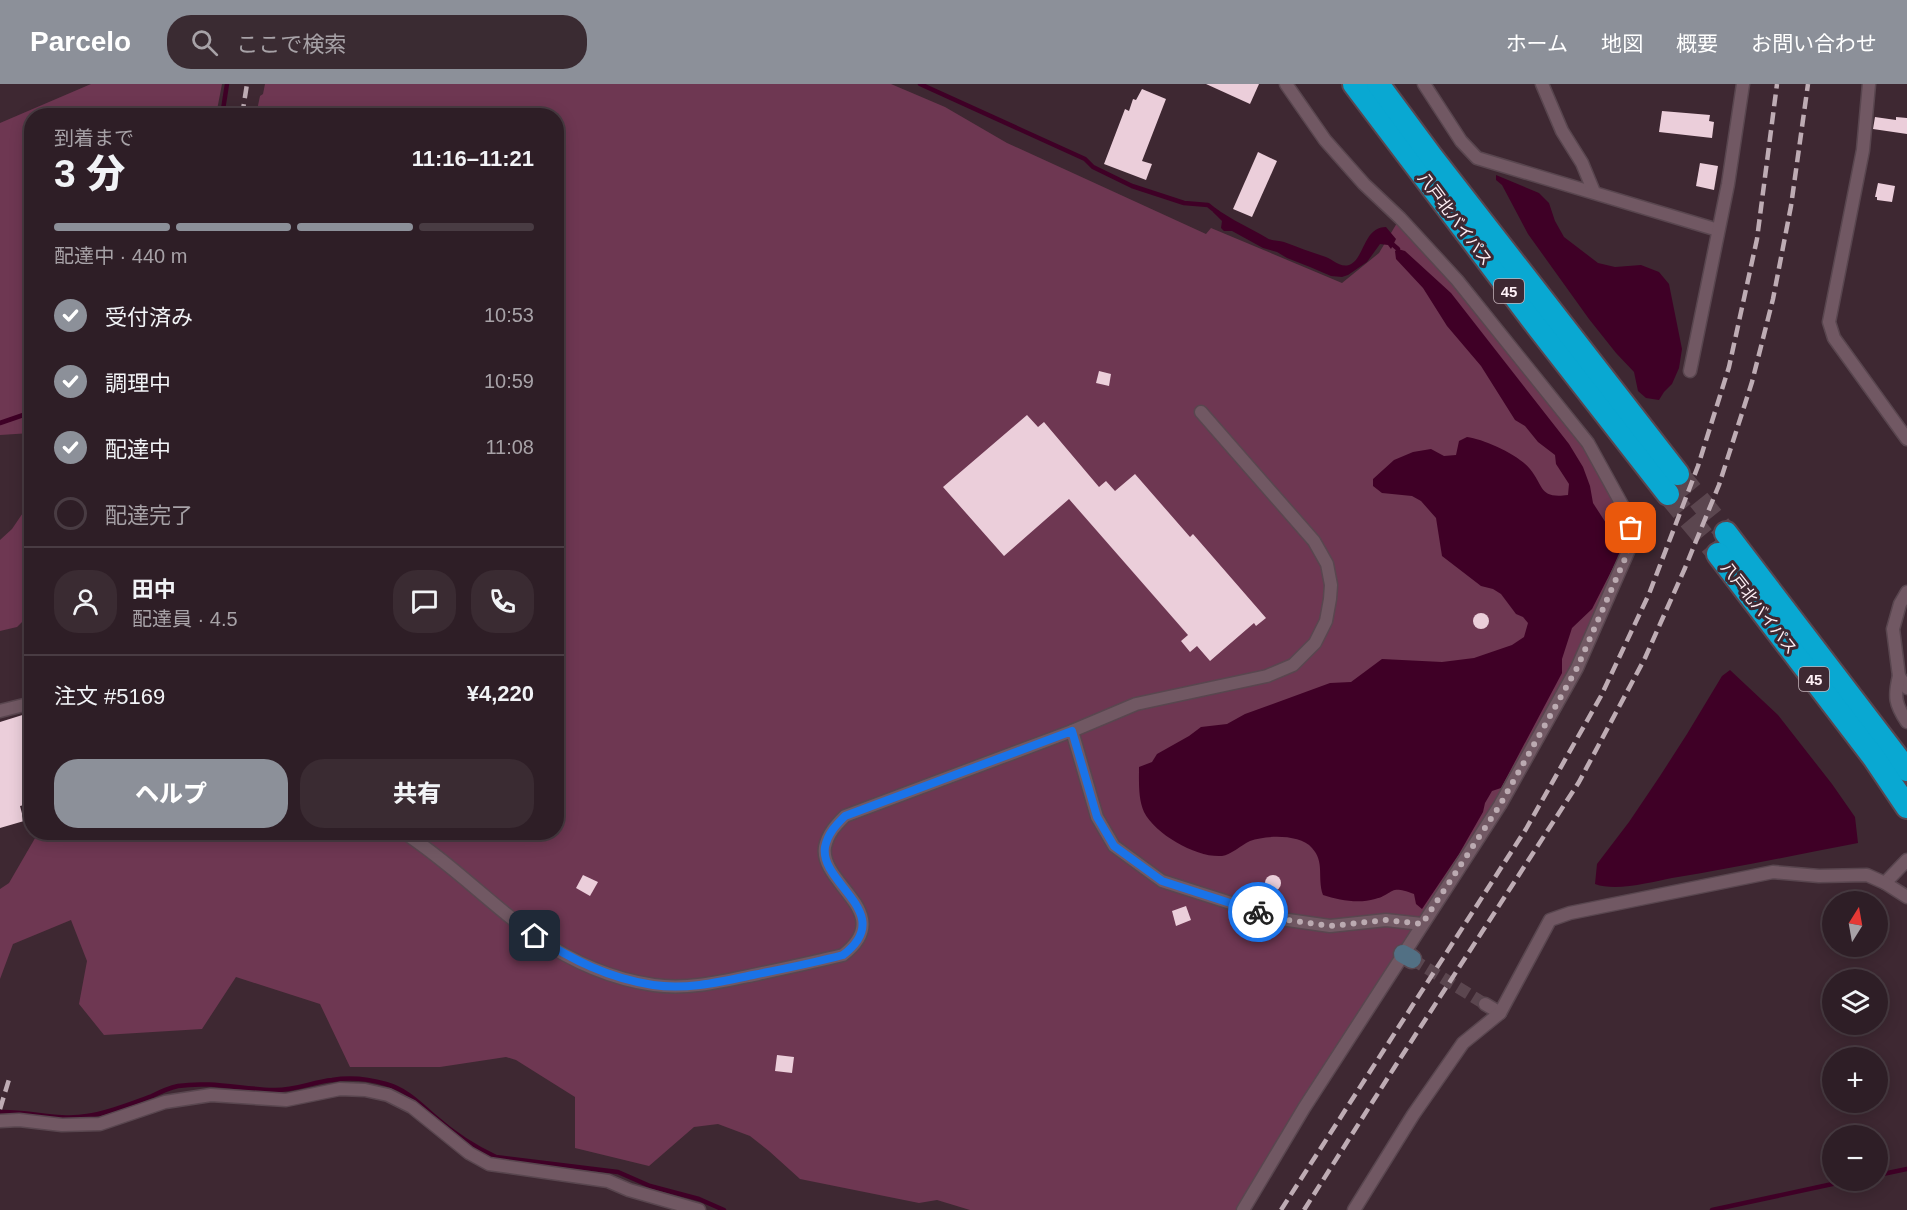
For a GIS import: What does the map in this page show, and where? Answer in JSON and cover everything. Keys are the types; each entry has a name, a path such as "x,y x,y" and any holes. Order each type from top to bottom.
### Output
{"highway":[{"name":"八戸北バイパス","path":"1354,84 1537,326 1673,484 1378,84"},
{"name":"八戸北バイパス","path":"1726,533 1907,770"},
{"name":"八戸北バイパス","path":"1718,554 1874,758 1907,807"}],"street":[{"path":"1243,1210 1304,1108 1407,956 1422,924 1500,805 1577,668 1631,545 1631,528 1626,512 1588,443 1457,280 1400,218 1364,184 1325,140 1286,84"},
{"path":"1424,84 1461,141 1477,158 1718,231"},
{"path":"1542,84 1562,131 1582,163 1594,192"},
{"path":"1690,371 1728,184 1743,84"},
{"path":"1869,84 1863,150 1829,322 1834,338 1907,439"},
{"path":"415,840 535,936 568,957 622,978 654,985 684,987 711,984 843,955 855,946 862,927 859,906 829,867 825,849 830,831 845,816 1072,731 1136,704 1267,676 1293,665 1315,643 1326,621 1330,599 1331,585 1327,564 1314,541 1201,412"},
{"path":"1907,592 1900,604 1893,629 1899,676 1895,690 1897,706 1907,722"},
{"path":"1899,676 1907,688"},
{"path":"0,711 24,705"},
{"path":"1072,731 1097,817 1114,846 1162,881 1281,919 1330,926 1386,920 1422,924"},
{"path":"1885,883 1907,860"},
{"path":"1354,1210 1413,1115 1463,1043 1500,1013 1550,920 1570,913 1773,872 1819,876 1867,875 1907,897"},
{"path":"1485,1004 1500,1013"},
{"path":"0,1121 20,1120 62,1125 100,1124 165,1102 211,1095 286,1100 340,1089 365,1090 388,1095 412,1107 469,1153 489,1164 608,1181 629,1190 699,1210"}],"shaded area":[{"path":"91,84 222,84 217,108 35,108"},
{"path":"265,84 891,84 945,107 1007,143 1206,234 1211,228 1342,283 1379,253 1400,218 1588,443 1631,528 1577,668 1500,805 1243,1210 970,1210 937,1200 919,1203 800,1179 750,1136 718,1124 694,1127 649,1166 575,1148 575,1097 516,1060 506,1057 440,1067 350,1067 320,1004 236,977 202,1029 104,1035 79,1004 87,961 71,920 13,944 0,979 0,889 9,883 34,840 564,840 564,108 257,108 260,96 263,94"},
{"path":"24,113 24,433 0,435 0,123"},
{"path":"1496,175 1539,193 1549,203 1564,237 1598,263 1615,267 1641,265 1659,272 1669,284 1682,349 1679,368 1672,384 1659,400 1646,398 1638,391 1634,372 1589,319 1528,234 1502,185 1496,180"},
{"path":"1215,208 1269,239 1284,242 1345,266 1354,262 1368,237 1378,228 1386,227 1396,239 1391,249 1388,245 1380,244 1367,262 1348,275 1331,276 1263,248 1232,231 1224,231 1221,228 1222,221 1213,212"},
{"path":"1398,249 1405,251 1451,293 1569,444 1583,467 1593,503 1615,537 1620,554 1592,609 1572,628 1562,659 1562,673 1501,788 1492,791 1459,854 1422,909 1416,904 1414,894 1400,890 1362,901 1342,900 1323,895 1320,864 1316,853 1307,843 1300,840 1282,837 1257,839 1222,856 1212,856 1189,849 1167,837 1150,821 1142,807 1139,784 1139,767 1152,762 1157,754 1201,727 1227,724 1245,714 1330,683 1351,682 1382,659 1442,662 1474,658 1512,645 1524,637 1528,623 1516,614 1501,594 1481,586 1442,556 1436,518 1421,501 1412,496 1382,493 1373,486 1373,479 1394,460 1413,452 1431,449 1444,456 1456,455 1459,441 1467,437 1492,444 1518,458 1530,469 1547,493 1559,496 1568,495 1569,484 1556,464 1555,455 1538,442 1525,426 1515,420 1481,366 1447,326 1423,288 1396,259 1395,251"},
{"path":"24,511 24,620 17,627 0,631 0,540 12,529"},
{"path":"1730,670 1778,715 1832,784 1855,817 1858,843 1634,886 1613,887 1595,884 1597,864 1660,776 1722,676"}],"building":[{"path":"1206,84 1259,84 1250,104"},
{"path":"1142,89 1166,99 1142,161 1152,164 1146,180 1104,164 1125,109 1129,111 1133,99 1136,100"},
{"path":"1662,111 1710,115 1709,121 1714,122 1712,138 1659,132"},
{"path":"1875,117 1896,120 1896,117 1907,118 1907,134 1873,129"},
{"path":"1258,152 1277,161 1252,217 1233,209"},
{"path":"1700,163 1718,166 1714,190 1696,186"},
{"path":"1878,183 1895,186 1892,202 1877,200 1875,197"},
{"path":"1099,371 1111,374 1109,386 1096,383"},
{"path":"1027,415 1038,427 1044,422 1099,487 1106,481 1115,491 1135,474 1190,537 1193,534 1266,618 1256,626 1254,623 1210,661 1197,646 1190,652 1181,641 1188,635 1069,499 1004,556 943,487"},
{"path":"1481,613 1487,615 1489,621 1487,627 1481,629 1475,627 1473,621 1475,615"},
{"path":"24,714 24,805 20,806 24,821 0,828 0,722"},
{"path":"583,875 598,882 590,896 576,888"},
{"path":"1273,875 1279,877 1281,883 1279,889 1273,891 1267,889 1265,883 1267,877"},
{"path":"1186,906 1191,920 1176,926 1172,911"},
{"path":"777,1055 794,1057 792,1073 775,1071"}],"waterway":[{"path":"223,108 227,84"},
{"path":"920,84 1085,159 1093,167 1132,186 1184,203 1208,205 1218,213"},
{"path":"1391,243 1398,249"},
{"path":"0,423 24,415"},
{"path":"0,1112 76,1117 95,1115 178,1086 214,1085 281,1090 339,1079 366,1080 386,1084 407,1093 456,1134 496,1157 618,1172 650,1186 699,1199 724,1210"},
{"path":"1888,1173 1907,1169"},
{"path":"1712,1210 1822,1186"}],"tunnel":[{"path":"1678,474 1726,533"},
{"path":"1668,494 1718,554"},
{"path":"1412,959 1485,1004"}],"railway":[{"path":"243,108 247,84"},
{"path":"1281,1210 1526,829 1601,696 1649,594 1698,466 1729,367 1757,239 1777,84"},
{"path":"1304,1210 1579,782 1645,658 1719,485 1752,382 1773,299 1791,206 1808,84"},
{"path":"0,1109 10,1076"}],"way so far":[{"path":"1258,912 1281,919 1330,926 1386,920 1422,924 1500,805 1577,668 1631,545 1631,528"}],"route":[{"path":"535,936 568,957 594,969 654,985 684,987 711,984 843,955 855,946 862,927 859,906 829,867 825,849 830,831 845,816 1072,731 1097,817 1114,846 1162,881 1258,912"}]}
